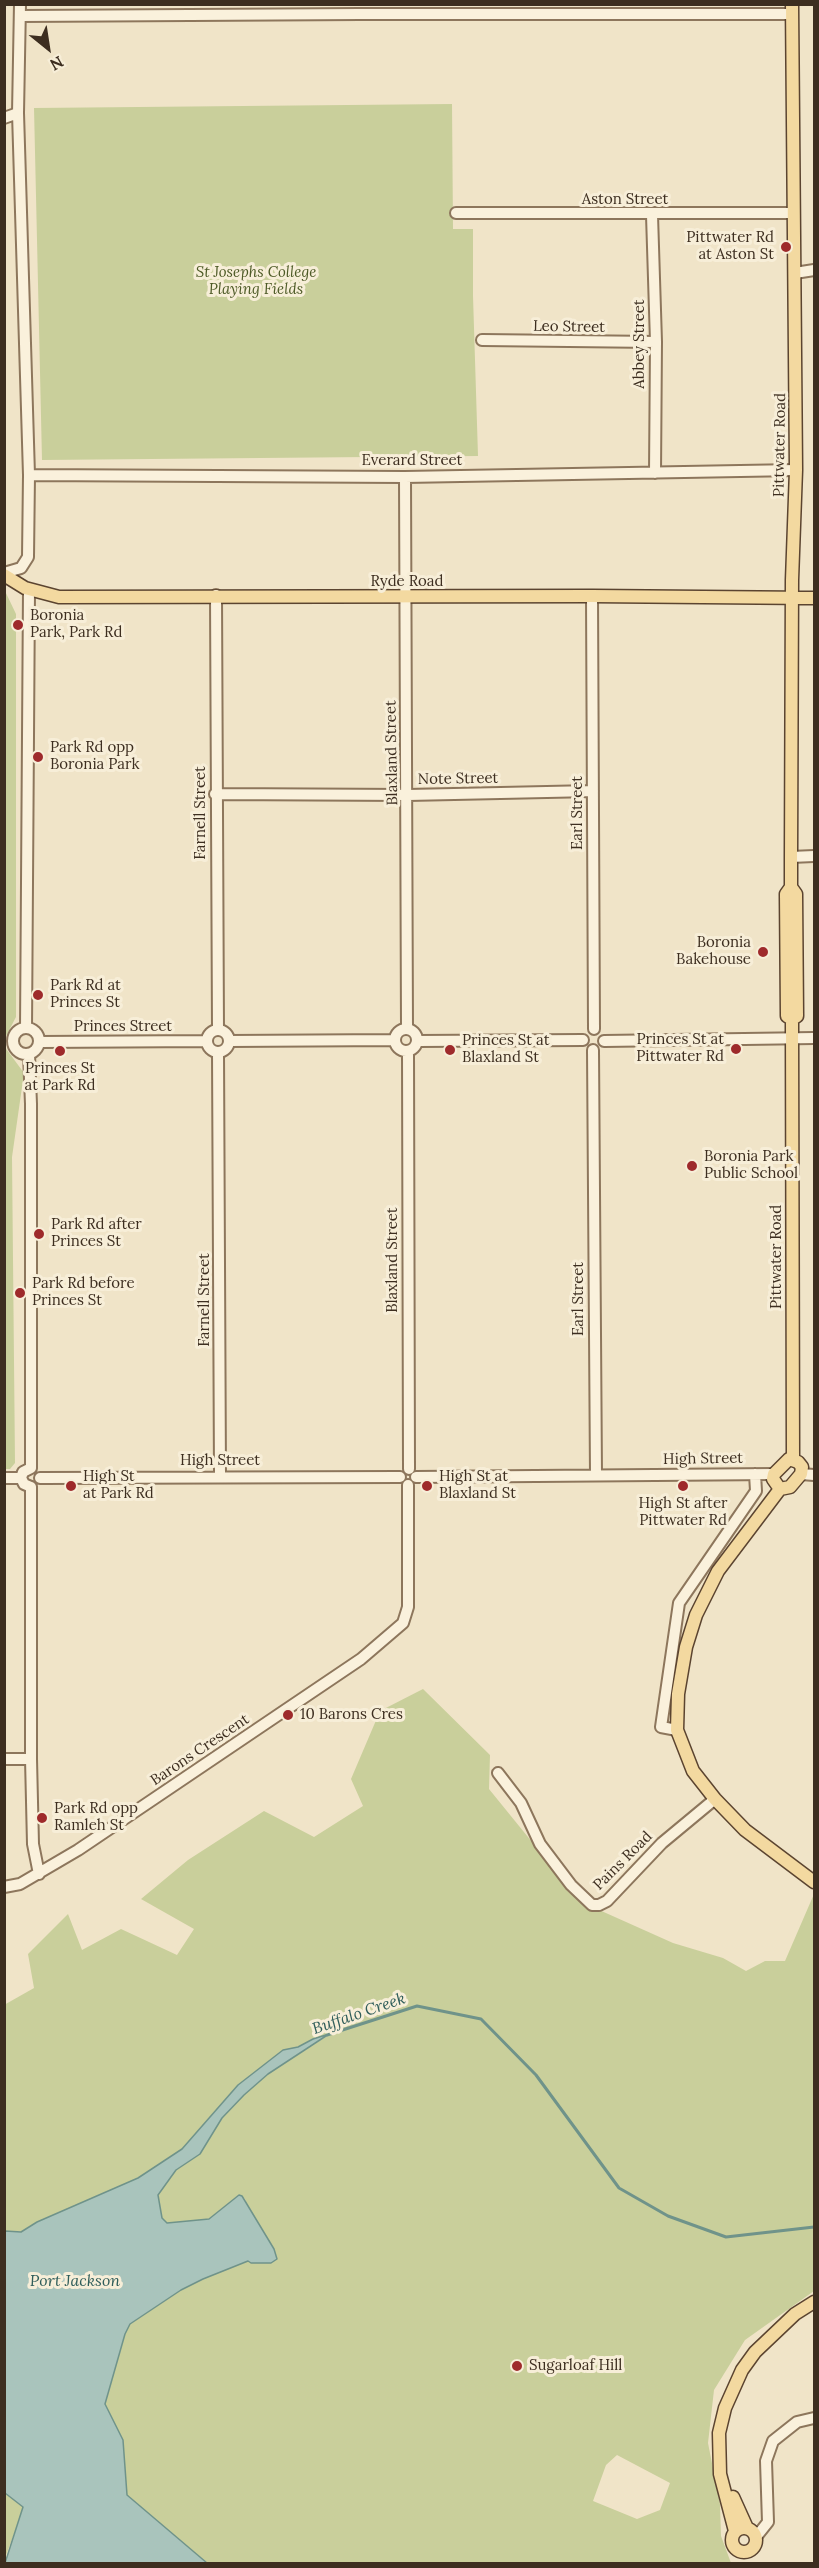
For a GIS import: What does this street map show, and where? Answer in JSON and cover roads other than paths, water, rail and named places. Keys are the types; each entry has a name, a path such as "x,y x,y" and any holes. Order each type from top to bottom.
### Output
{"main road":[{"name":"Pittwater Road","path":"792,9 796,470 792,598 791,886 786,894 786,900 788,1016 792,1019 793,1460"},
{"name":"Ryde Road","path":"4,574 29,590 59,597 814,598"},
{"path":"780,1489 773,1479 774,1474 785,1461 793,1460 802,1467 801,1474 790,1487 780,1489 728,1556 703,1598 690,1631 682,1668 677,1702 677,1730 693,1771 715,1799 745,1830 814,1882"},
{"path":"746,2532 731,2538 733,2546 748,2558 755,2545 746,2532 720,2474 719,2433 725,2408 742,2370 755,2352 795,2314 814,2302"},
{"path":"746,2532 727,2472 725,2433 730,2410 745,2376 757,2360 787,2328 814,2309"}],"street":[{"path":"4,574 17,571 28,557 29,475 18,113 20,4"},
{"path":"20,16 360,9 792,9"},
{"path":"4,118 18,113"},
{"name":"Aston Street","path":"456,213 652,215 794,213"},
{"name":"Abbey Street","path":"652,215 656,342 655,473"},
{"path":"795,273 814,270"},
{"name":"Leo Street","path":"482,340 656,342"},
{"name":"Everard Street","path":"29,475 405,477 796,470"},
{"name":"Blaxland Street","path":"405,477 408,795 407,1028"},
{"path":"26,1028 29,590"},
{"name":"Farnell Street","path":"216,596 215,794 218,1030"},
{"name":"Earl Street","path":"592,596 594,1029"},
{"name":"Note Street","path":"215,794 408,795 593,790"},
{"path":"790,856 814,856"},
{"path":"26,1028 38,1034 40,1042 37,1049 29,1054 19,1052 9,1041 16,1033 26,1028"},
{"path":"407,1028 415,1032 418,1041 413,1049 408,1051 399,1048 395,1040 398,1032 407,1028"},
{"path":"594,1029 600,1031 604,1041 601,1047 593,1050 586,1046 583,1040 588,1031 594,1029"},
{"path":"218,1030 226,1033 229,1041 225,1050 218,1052 211,1050 207,1041 210,1034 218,1030"},
{"path":"604,1041 814,1038"},
{"path":"229,1041 395,1040"},
{"path":"418,1041 583,1040"},
{"name":"Princes Street","path":"40,1042 207,1041"},
{"name":"Earl Street","path":"593,1050 596,1475"},
{"name":"Blaxland Street","path":"403,1623 408,1607 408,1051"},
{"name":"Farnell Street","path":"218,1052 220,1476"},
{"path":"29,1054 31,1468"},
{"path":"31,1468 36,1470 40,1478 37,1484 30,1487 24,1484 21,1478 23,1472 31,1468"},
{"path":"677,1730 662,1727 679,1603 756,1491 755,1474"},
{"name":"High Street","path":"40,1478 774,1474"},
{"path":"801,1474 814,1475"},
{"path":"4,1478 21,1478"},
{"path":"30,1487 31,1759 33,1844 39,1874"},
{"name":"Barons Crescent","path":"4,1887 20,1884 39,1874 361,1659 403,1623"},
{"path":"4,1759 31,1759"},
{"name":"Pains Road","path":"498,1773 521,1803 540,1844 571,1885 592,1905 599,1905 606,1901 662,1843 715,1799"},
{"path":"746,2532 768,2522 766,2461 773,2441 797,2422 814,2418"}],"water":[{"name":"Port Jackson","path":"329,2034 268,2074 244,2095 222,2118 200,2154 176,2170 158,2195 162,2218 167,2223 209,2219 239,2195 242,2196 274,2249 277,2259 271,2263 248,2261 203,2279 181,2290 130,2324 105,2404 123,2440 127,2495 207,2563 5,2563 23,2507 5,2493 5,2231 21,2232 37,2222 138,2178 182,2149 238,2085 283,2050 298,2047"}],"waterway":[{"name":"Buffalo Creek","path":"327,2035 417,2006 481,2019 536,2075 619,2188 668,2216 726,2237 814,2227"}],"place":[{"name":"Pittwater Rd at Aston St","path":"786,247"},
{"name":"Boronia Park, Park Rd","path":"18,625"},
{"name":"Park Rd opp Boronia Park","path":"38,757"},
{"name":"Boronia Bakehouse","path":"763,952"},
{"name":"Park Rd at Princes St","path":"38,995"},
{"name":"Princes St at Pittwater Rd","path":"736,1049"},
{"name":"Princes St at Blaxland St","path":"450,1050"},
{"name":"Princes St at Park Rd","path":"60,1051"},
{"name":"Boronia Park Public School","path":"692,1166"},
{"name":"Park Rd after Princes St","path":"39,1234"},
{"name":"Park Rd before Princes St","path":"20,1293"},
{"name":"High St at Park Rd","path":"71,1486"},
{"name":"High St at Blaxland St","path":"427,1486"},
{"name":"High St after Pittwater Rd","path":"683,1486"},
{"name":"10 Barons Cres","path":"288,1715"},
{"name":"Park Rd opp Ramleh St","path":"42,1818"},
{"name":"Sugarloaf Hill","path":"517,2366"}],"park label":[{"name":"St Josephs College Playing Fields","path":"256,282"}]}
